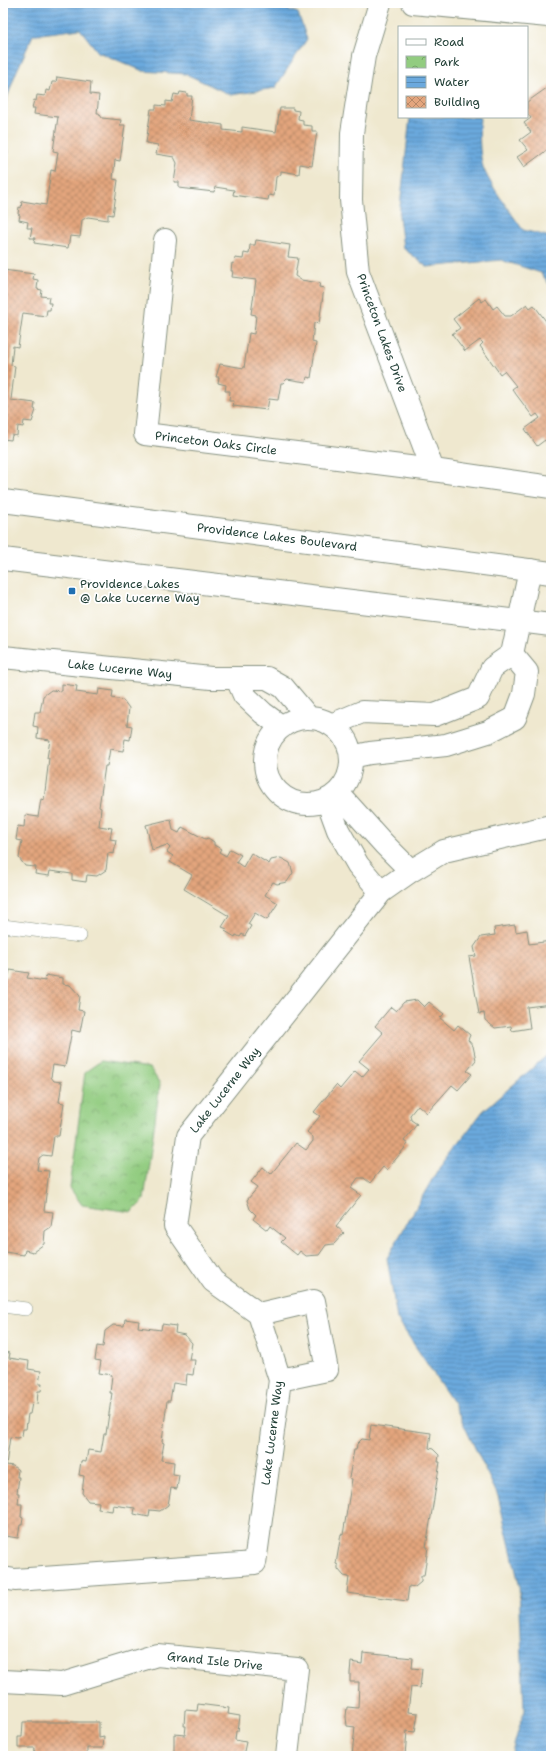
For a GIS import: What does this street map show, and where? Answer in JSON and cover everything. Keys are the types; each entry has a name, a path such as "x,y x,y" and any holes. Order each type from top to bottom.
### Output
{"street":[{"name":"Princeton Lakes Drive","path":"380,3 364,56 352,133 351,200 358,272 433,470"},
{"path":"413,3 548,16 551,14"},
{"name":"Princeton Oaks Circle","path":"165,240 145,434 433,470"},
{"path":"433,470 551,487"},
{"name":"Providence Lakes Boulevard","path":"3,500 551,573"},
{"path":"3,559 551,625"},
{"path":"331,725 362,712 435,715 478,698 492,668 512,654 530,570"},
{"path":"351,757 370,753 446,745 488,732 516,718 524,694 527,672 512,654"},
{"name":"Lake Lucerne Way","path":"3,657 211,678 267,678 283,687 309,718"},
{"path":"237,679 244,695 263,713 282,726"},
{"path":"309,718 331,725 341,733 348,745 351,757 350,770 346,782 332,797 313,805 299,804 286,799 275,790 267,778 264,764 266,750 272,736 282,726 293,720 309,718"},
{"path":"332,797 411,870"},
{"path":"332,797 338,830 358,865 381,892"},
{"name":"Lake Lucerne Way","path":"3,1578 15,1580 255,1563 280,1380 259,1314 213,1281 175,1226 188,1136 381,892 411,870 444,851 551,826"},
{"path":"259,1314 314,1301 327,1370 280,1380"},
{"name":"Grand Isle Drive","path":"3,1682 62,1684 157,1654 296,1669 287,1756"}],"lane":[{"path":"3,926 80,936"},
{"path":"3,1306 26,1309"}],"green space":[{"path":"101,1061 150,1068 160,1084 144,1200 132,1212 82,1205 70,1188 85,1072"}],"water":[{"path":"24,3 271,3 298,13 307,39 275,88 231,95 186,74 143,71 98,52 80,29 33,35 15,75 3,110 3,6"},
{"path":"410,118 480,118 479,135 481,155 483,167 490,182 523,230 551,237 551,287 541,273 501,260 427,267 403,248 399,216"},
{"path":"3,142 8,152 3,171"},
{"path":"551,1052 551,1756 511,1756 524,1710 519,1584 498,1496 454,1404 397,1319 387,1258 437,1171 483,1111"}],"building":[{"path":"57,77 91,82 90,94 99,95 97,113 99,113 102,118 121,120 120,125 125,125 120,161 115,160 113,179 118,180 113,215 108,214 108,220 88,217 82,220 80,237 70,236 68,248 34,243 35,238 30,238 32,228 27,228 28,222 19,220 20,215 18,214 22,201 46,205 51,170 55,171 58,152 53,151 58,117 34,114 35,108 32,108 34,100 36,101 37,95 45,96 46,90 50,91 52,82 56,82"},
{"path":"551,85 551,147 524,167 517,157 528,150 520,140 531,132 524,123 531,118 528,114 528,101"},
{"path":"180,92 187,93 187,96 192,96 189,120 223,125 223,130 242,132 242,127 276,132 280,108 293,108 293,110 299,111 298,119 303,120 303,125 312,126 312,131 317,131 312,166 300,164 299,174 281,171 281,174 276,177 274,196 269,195 268,200 233,195 234,190 215,187 214,192 179,188 179,182 174,182 177,163 174,157 156,154 158,145 146,143 151,109 156,109 156,105 166,106 166,101 172,102 174,94 179,95"},
{"path":"256,240 290,245 288,257 298,258 295,276 301,280 320,283 319,287 324,288 319,324 314,323 312,342 316,343 311,378 307,377 306,382 287,379 281,383 278,400 269,399 267,410 233,406 234,401 229,401 230,391 225,391 226,385 218,383 219,377 216,377 220,364 244,368 249,333 254,334 256,315 251,314 256,280 232,277 233,271 231,271 232,263 234,264 235,258 243,259 244,253 249,254 250,245 255,245"},
{"path":"3,270 34,274 33,279 38,280 37,289 42,290 41,296 49,297 48,303 51,303 50,310 47,310 46,316 23,313 18,347 13,346 11,365 15,366 11,400 35,403 34,409 36,410 32,422 24,421 23,427 18,426 17,436 12,435 11,440 3,439"},
{"path":"479,298 482,302 486,299 493,309 497,306 505,316 511,316 527,304 530,308 534,305 551,328 551,448 545,440 537,446 525,429 540,418 537,414 533,417 512,389 516,386 504,371 500,374 480,346 483,343 480,340 465,351 452,334 460,328 453,319"},
{"path":"62,684 77,686 76,692 98,695 99,689 113,691 112,698 123,700 129,708 127,725 132,726 130,740 125,739 123,751 110,749 107,766 105,766 99,807 101,808 99,826 112,828 110,839 116,840 114,854 108,853 106,870 97,876 87,875 86,882 72,880 72,874 50,871 49,876 35,874 36,867 25,866 19,858 22,841 16,840 18,826 24,827 25,815 38,817 41,799 44,800 50,740 37,738 38,727 33,726 35,712 40,712 43,696 51,690 62,691"},
{"path":"171,819 173,830 179,833 182,827 205,839 208,838 214,842 214,845 221,849 219,852 226,856 230,849 241,855 236,862 243,867 251,853 269,864 271,860 281,858 290,863 293,873 287,882 277,884 273,882 265,895 278,903 267,920 255,913 248,924 251,926 245,936 242,934 240,937 236,935 235,937 225,931 227,929 222,927 229,916 184,889 192,875 170,862 173,856 167,852 170,848 167,845 152,850 146,825"},
{"path":"515,925 516,932 527,930 529,944 551,941 551,1004 527,1007 530,1028 512,1031 511,1026 495,1028 485,1020 484,1013 479,1014 469,957 476,956 474,947 481,937 495,935 494,928"},
{"path":"10,970 29,973 27,978 45,981 46,975 63,978 63,984 70,985 80,996 78,1010 84,1011 80,1032 72,1030 65,1067 53,1065 51,1077 54,1081 62,1082 59,1102 64,1103 59,1136 54,1136 51,1156 43,1155 39,1158 37,1170 49,1171 44,1211 53,1212 51,1227 45,1231 44,1244 33,1252 25,1250 24,1255 5,1252 5,1246 3,1246 3,976 8,977"},
{"path":"417,1000 424,1007 429,1002 444,1014 440,1018 454,1030 458,1025 470,1035 468,1040 473,1046 476,1060 467,1071 472,1074 458,1090 452,1085 427,1113 418,1105 410,1115 411,1120 417,1124 404,1141 408,1144 387,1170 383,1167 370,1183 364,1178 358,1178 351,1188 361,1195 336,1226 344,1233 334,1244 326,1245 319,1255 306,1256 300,1251 297,1255 281,1242 285,1238 270,1226 267,1230 253,1219 256,1215 250,1209 247,1200 258,1187 251,1182 263,1167 271,1174 296,1143 306,1150 313,1141 313,1137 307,1132 320,1116 314,1112 336,1085 340,1089 355,1071 362,1077 369,1069 359,1061 383,1033 375,1026 391,1007 396,1011 404,1002"},
{"path":"125,1319 139,1321 138,1327 161,1330 162,1324 176,1326 175,1333 185,1335 192,1343 189,1360 195,1360 193,1375 187,1374 186,1385 173,1383 170,1401 167,1401 162,1442 164,1443 161,1460 174,1462 173,1474 179,1475 177,1489 171,1488 168,1505 160,1511 150,1510 149,1517 134,1514 135,1508 113,1505 112,1511 98,1509 99,1502 88,1501 82,1493 84,1476 79,1475 81,1461 86,1462 88,1450 101,1452 104,1434 106,1434 112,1393 110,1393 112,1375 99,1373 101,1361 95,1360 97,1346 103,1347 105,1331 113,1325 124,1326"},
{"path":"3,1352 10,1353 9,1358 29,1361 28,1369 41,1371 39,1384 42,1384 41,1391 38,1391 37,1404 32,1403 30,1414 28,1414 26,1429 23,1429 22,1436 17,1438 10,1437 6,1465 13,1466 18,1470 18,1504 22,1504 21,1517 23,1518 22,1525 20,1525 18,1538 5,1536 4,1545"},
{"path":"371,1425 431,1433 429,1448 433,1449 439,1455 438,1462 440,1462 426,1547 428,1547 424,1576 421,1576 421,1582 415,1587 409,1586 407,1601 347,1593 349,1577 344,1576 336,1564 341,1534 343,1535 352,1479 349,1478 354,1450 356,1450 357,1444 362,1439 369,1440"},
{"path":"363,1653 413,1658 412,1668 422,1669 420,1688 411,1687 408,1712 418,1713 415,1732 407,1731 405,1756 352,1756 355,1727 347,1726 346,1717 347,1707 358,1708 359,1682 350,1682 351,1662 362,1664"},
{"path":"198,1704 229,1708 228,1714 240,1716 235,1740 246,1742 243,1756 182,1756 182,1754 174,1753 174,1734 185,1735 185,1710 197,1711"},
{"path":"23,1722 99,1722 99,1738 104,1737 103,1748 87,1748 87,1756 34,1756 35,1748 18,1748 18,1737 22,1737"}],"place":[{"name":"Providence Lakes @ Lake Lucerne Way","path":"72,591"}]}
